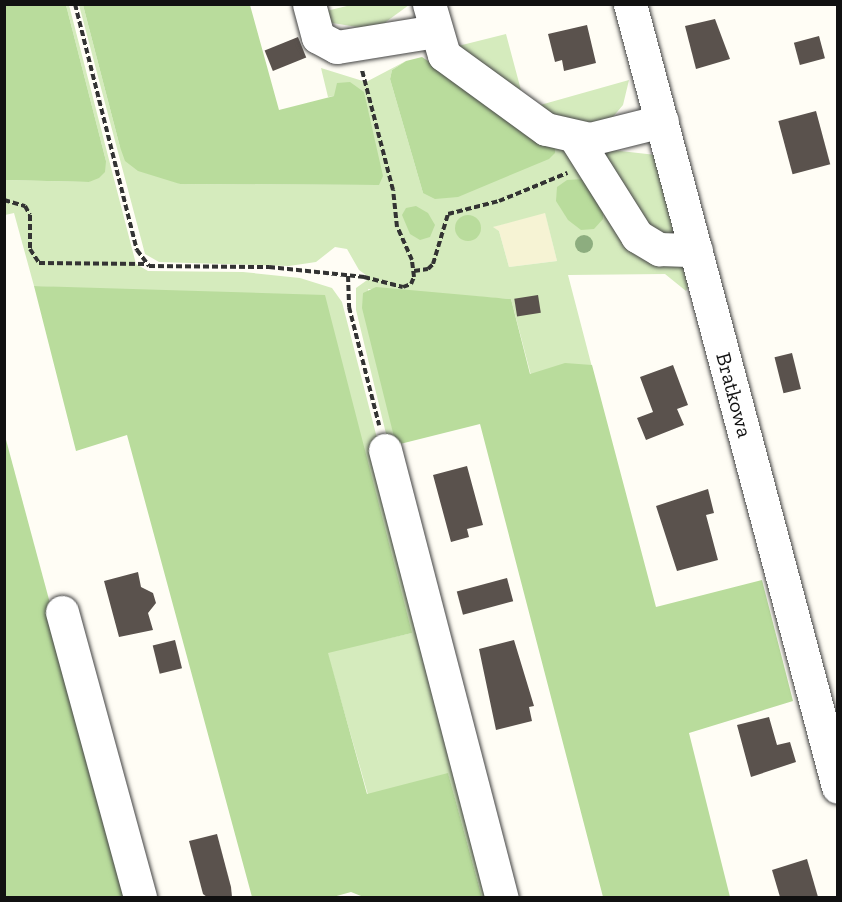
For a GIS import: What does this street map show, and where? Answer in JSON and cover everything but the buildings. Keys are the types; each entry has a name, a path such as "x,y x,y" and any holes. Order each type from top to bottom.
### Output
{"street":[{"path":"309,4 315,28 325,44 356,45 433,18 440,47 451,60 546,129 582,149 626,223 645,243 672,252 696,250"},
{"name":"Bratkowa","path":"630,4 837,787"},
{"path":"582,149 613,136 662,121"},
{"path":"385,450 502,897"},
{"path":"62,612 140,897"}],"path":[{"path":"75,4 137,250 146,264"},
{"path":"4,200 25,206 30,215 30,249 39,263 269,267 348,276 406,287 413,281 414,271 408,246 397,227 393,190 356,45"},
{"path":"414,271 428,269 433,264 448,214 554,182 582,149"},
{"path":"348,276 349,307 385,450"}],"shaded area":[{"path":"545,212 557,261 509,267 499,231 492,227"}],"green space":[{"path":"5,4 66,5 106,161 105,172 99,178 89,182 5,180"},
{"path":"66,5 69,5 136,264 148,271 243,272 300,278 332,288 342,302 495,897 482,897 448,774 368,795 327,652 412,633 54,287 34,286 14,213 5,215 5,180 89,182 106,161"},
{"path":"79,5 83,5 120,147 180,184 379,185 334,96 328,97 321,68 366,82 406,61 392,70 390,79 423,193 555,147 572,149 680,260 692,281 686,291 665,274 568,275 623,486 564,502 511,299 368,289 396,445 396,475 356,310 356,288 370,278 359,270 347,249 335,247 316,262 289,266 159,262 145,254","holes":["545,213 557,261 509,267 499,231 493,227"]},
{"path":"83,5 250,5 279,110 334,96 337,83 350,82 364,92 383,176 379,185 180,184 138,171 125,161 120,147"},
{"path":"351,5 409,5 383,24 370,29 326,22 318,13"},
{"path":"506,34 526,109 446,49"},
{"path":"422,57 555,147 555,153 549,159 458,197 435,199 423,193 390,79 392,70 406,61"},
{"path":"629,80 623,105 612,118 588,132 556,127 526,109"},
{"path":"585,147 656,155 682,235 667,246"},
{"path":"584,179 603,203 603,219 594,229 581,230 568,220 556,201 557,187 567,180"},
{"path":"416,206 428,213 435,225 430,237 420,240 410,234 402,215 406,208"},
{"path":"468,215 477,219 481,228 477,237 468,241 459,237 455,228 459,219"},
{"path":"34,286 325,295 412,633 328,653 367,794 448,773 482,897 366,898 351,892 333,897 252,897 127,435 76,451"},
{"path":"376,287 511,299 530,374 565,363 592,365 656,607 762,580 793,701 689,733 730,897 603,897 480,424 396,445 362,308 363,293"},
{"path":"5,436 129,897 5,897"}]}
